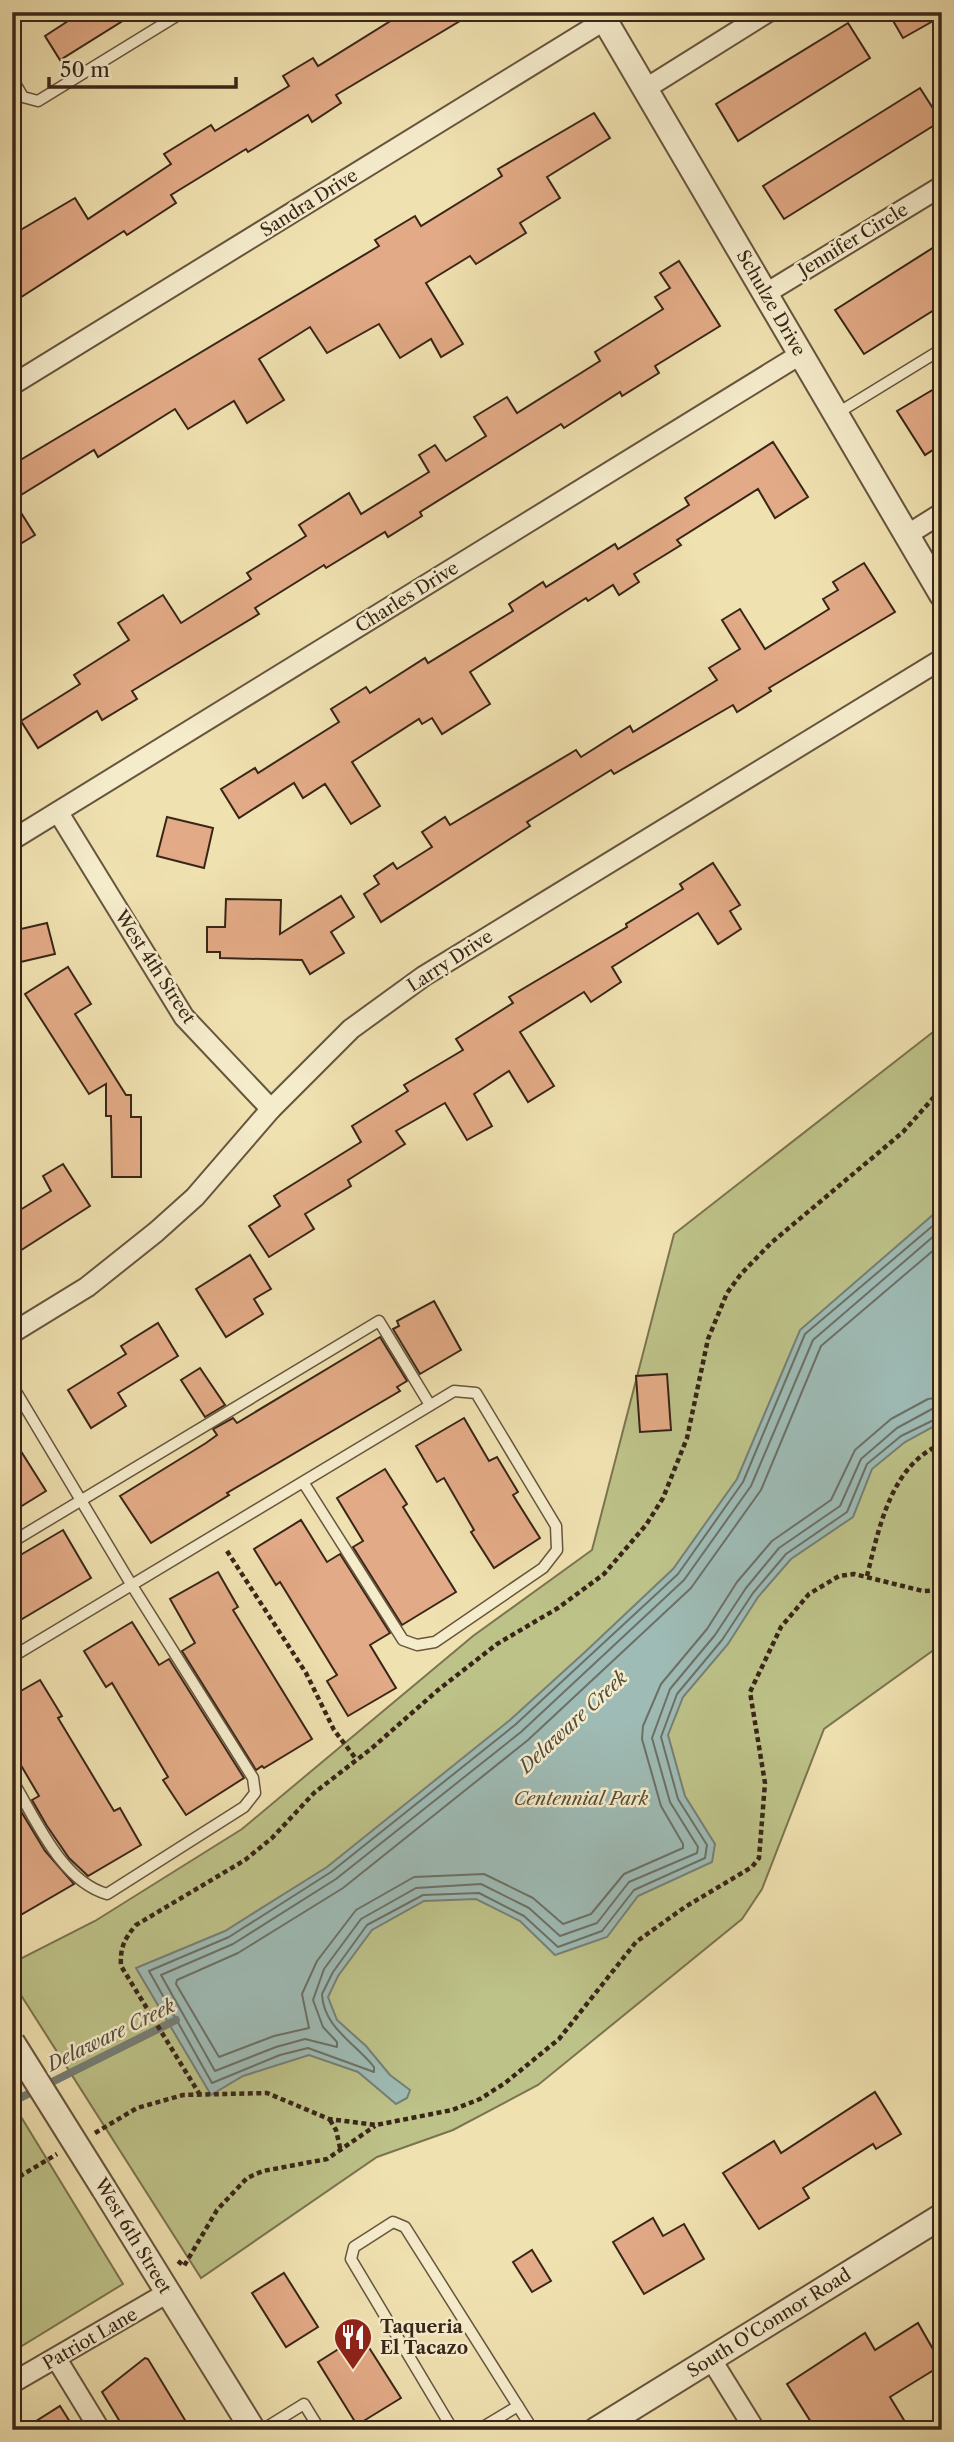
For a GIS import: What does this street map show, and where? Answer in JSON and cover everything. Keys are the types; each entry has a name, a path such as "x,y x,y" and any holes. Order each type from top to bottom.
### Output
{"street":[{"path":"645,89 768,12"},
{"name":"Schulze Drive","path":"603,16 942,595"},
{"name":"Sandra Drive","path":"12,385 603,16"},
{"name":"Jennifer Circle","path":"765,293 942,186"},
{"name":"Charles Drive","path":"12,840 801,354"},
{"path":"907,535 942,513"},
{"name":"Larry Drive","path":"12,1333 87,1287 156,1232 195,1198 271,1109 351,1029 424,976 942,659"},
{"name":"West 4th Street","path":"58,812 184,1017 271,1109"},
{"name":"West 6th Street","path":"12,2042 253,2430"},
{"name":"South O'Connor Road","path":"596,2430 942,2217"},
{"name":"Patriot Lane","path":"12,2383 167,2293"},
{"path":"56,2358 100,2430"},
{"path":"711,2359 755,2430"}],"lane":[{"path":"12,78 23,97 38,101 183,12"},
{"path":"836,414 942,349"},
{"path":"12,1542 379,1321 430,1405"},
{"path":"12,1385 131,1584 253,1778 255,1793 244,1807 107,1894 88,1889 61,1860 12,1780"},
{"path":"12,1657 454,1391 477,1393 556,1526 557,1549 543,1568 435,1642 417,1645 403,1640 303,1482"},
{"path":"453,2430 351,2259 354,2247 393,2222 405,2227 533,2430"},
{"path":"262,2430 304,2404 320,2430"},
{"path":"478,2430 518,2406"}],"path":[{"path":"867,1576 876,1539 902,1475 926,1450 942,1444"},
{"path":"227,1551 306,1673 334,1730 356,1759"},
{"path":"93,2134 138,2108 158,2101 200,2095 267,2094 329,2119 376,2125 452,2110 480,2099 505,2083 559,2039 636,1942 684,1907 752,1867 761,1845 765,1783 751,1703 753,1681 781,1627 809,1594 839,1576 867,1576 914,1589 942,1590"},
{"path":"121,1966 200,2095"},
{"path":"329,2119 336,2130 341,2152"},
{"path":"184,2266 217,2210 247,2178 263,2171 316,2162 341,2152 376,2125"},
{"path":"12,2181 60,2153"}],"green space":[{"name":"Centennial Park","path":"942,1025 942,1644 824,1729 762,1889 742,1919 538,2085 453,2130 377,2157 201,2278 12,1981 12,1963 95,1921 242,1829 473,1636 592,1550 674,1234"},
{"path":"12,2102 123,2284 12,2352"}],"water":[{"path":"942,1207 942,1422 905,1442 872,1469 853,1517 791,1559 758,1597 728,1644 683,1697 668,1735 685,1796 715,1844 712,1862 638,1896 607,1937 555,1955 520,1921 476,1899 424,1901 372,1930 338,1976 328,1997 337,2020 366,2046 390,2075 410,2090 407,2098 396,2104 358,2072 309,2055 243,2076 211,2095 136,1968 225,1931 327,1867 510,1720 673,1569 737,1479 800,1330"}],"building":[{"path":"82,12 137,12 60,60 45,36"},
{"path":"405,12 475,12 336,95 341,103 312,122 308,115 171,195 176,203 127,235 124,231 12,303 12,235 75,198 88,219 171,164 164,154 211,125 215,131 289,86 283,76 313,58 318,66"},
{"path":"888,12 942,12 942,16 903,38"},
{"path":"848,23 870,58 738,141 716,104"},
{"path":"920,88 941,121 784,219 763,186"},
{"path":"594,113 610,138 547,177 560,198 520,223 526,233 476,264 470,256 426,283 463,344 441,357 431,339 400,358 379,324 327,353 310,327 259,359 284,400 247,423 234,401 188,429 175,409 98,457 94,450 13,500 35,535 12,549 12,465 379,246 375,240 415,216 421,226 502,176 498,169"},
{"path":"942,242 942,305 864,354 835,310"},
{"path":"679,261 720,326 655,366 659,373 622,396 620,392 564,428 561,424 420,512 422,516 388,537 385,532 326,568 324,565 255,608 259,614 132,691 137,699 102,720 97,711 38,748 21,721 80,684 74,675 129,640 118,623 163,595 181,623 251,579 247,573 306,536 299,525 349,493 361,514 429,472 419,455 435,445 446,461 486,436 474,417 507,397 517,413 600,361 595,352 663,309 655,297 670,288 660,273"},
{"path":"934,389 942,402 942,444 925,455 897,411"},
{"path":"773,442 808,497 775,518 758,489 677,540 681,545 634,574 639,582 619,595 613,585 588,601 586,598 470,672 490,704 442,734 432,718 422,724 419,719 352,762 380,806 351,824 325,784 303,798 294,783 239,818 221,789 255,768 258,773 339,722 331,709 366,687 370,693 425,658 428,663 513,611 509,604 543,582 546,587 615,544 618,549 689,505 685,498"},
{"path":"864,563 895,612 769,688 771,691 737,712 733,705 614,774 611,770 527,822 530,826 381,922 364,894 379,884 374,876 393,863 397,869 432,847 422,832 445,817 450,825 576,750 581,757 630,726 633,732 717,680 709,668 740,649 722,620 740,609 765,649 829,609 823,599 838,590 833,582"},
{"path":"167,817 213,828 204,868 157,856"},
{"path":"713,863 740,905 730,911 741,929 718,944 698,913 612,967 621,982 591,1002 584,992 520,1032 554,1086 528,1102 509,1071 474,1094 492,1126 467,1140 445,1103 396,1131 405,1144 348,1180 351,1186 305,1214 314,1229 269,1257 249,1226 280,1206 274,1196 361,1142 352,1126 408,1091 404,1085 463,1050 456,1039 513,1003 509,997 627,927 626,924 683,889 680,884"},
{"path":"341,896 354,917 331,932 344,953 310,974 302,960 220,958 220,952 207,952 207,927 225,927 226,899 281,900 280,934"},
{"path":"47,923 55,954 12,964 12,931"},
{"path":"68,967 91,1004 75,1014 126,1095 131,1095 131,1117 141,1117 141,1177 112,1177 111,1116 106,1116 106,1084 89,1094 25,994"},
{"path":"63,1164 90,1206 12,1256 12,1215 51,1191 43,1176"},
{"path":"250,1255 271,1289 254,1299 263,1314 226,1337 196,1289"},
{"path":"434,1301 461,1350 420,1374 393,1329 399,1326 397,1321"},
{"path":"158,1323 178,1356 118,1393 126,1406 91,1428 68,1390 126,1354 121,1346"},
{"path":"380,1337 407,1381 397,1387 400,1391 227,1493 229,1495 151,1543 120,1496 206,1443 217,1435 213,1429 233,1418 237,1423"},
{"path":"200,1368 225,1405 205,1417 181,1380"},
{"path":"667,1374 671,1430 640,1432 636,1376"},
{"path":"464,1418 489,1461 497,1457 518,1492 513,1495 540,1538 494,1568 471,1532 474,1530 444,1478 437,1482 416,1446"},
{"path":"12,1437 46,1491 12,1512"},
{"path":"385,1469 407,1504 403,1507 456,1592 402,1625 353,1547 363,1541 337,1498"},
{"path":"301,1520 327,1562 340,1554 390,1633 370,1645 396,1688 348,1716 327,1681 337,1675 280,1582 276,1585 254,1549"},
{"path":"63,1530 91,1578 12,1625 12,1560"},
{"path":"218,1572 238,1607 233,1610 312,1739 264,1768 262,1766 256,1770 182,1651 195,1643 170,1599"},
{"path":"132,1622 159,1665 169,1659 244,1778 186,1815 163,1780 168,1777 112,1683 106,1687 84,1651"},
{"path":"40,1680 62,1716 58,1718 114,1811 120,1808 141,1845 88,1876 69,1858 47,1826 32,1800 39,1796 12,1750 12,1696"},
{"path":"19,1808 45,1851 74,1884 12,1920 12,1812"},
{"path":"875,2092 901,2134 876,2149 873,2144 803,2188 809,2198 759,2229 723,2173 774,2141 781,2153"},
{"path":"653,2218 663,2236 684,2224 704,2259 644,2294 613,2242"},
{"path":"532,2250 551,2281 532,2292 513,2262"},
{"path":"284,2273 318,2327 286,2347 252,2293"},
{"path":"918,2323 942,2365 890,2397 910,2430 816,2430 787,2384 865,2333 875,2350"},
{"path":"361,2335 401,2398 357,2425 318,2362"},
{"path":"145,2358 191,2430 125,2430 102,2392"},
{"path":"60,2406 75,2430 22,2430"}],"waterway":[{"name":"Delaware Creek","path":"12,2102 176,2020"}],"place":[{"name":"Taqueria El Tacazo","path":"353,2371"}]}
